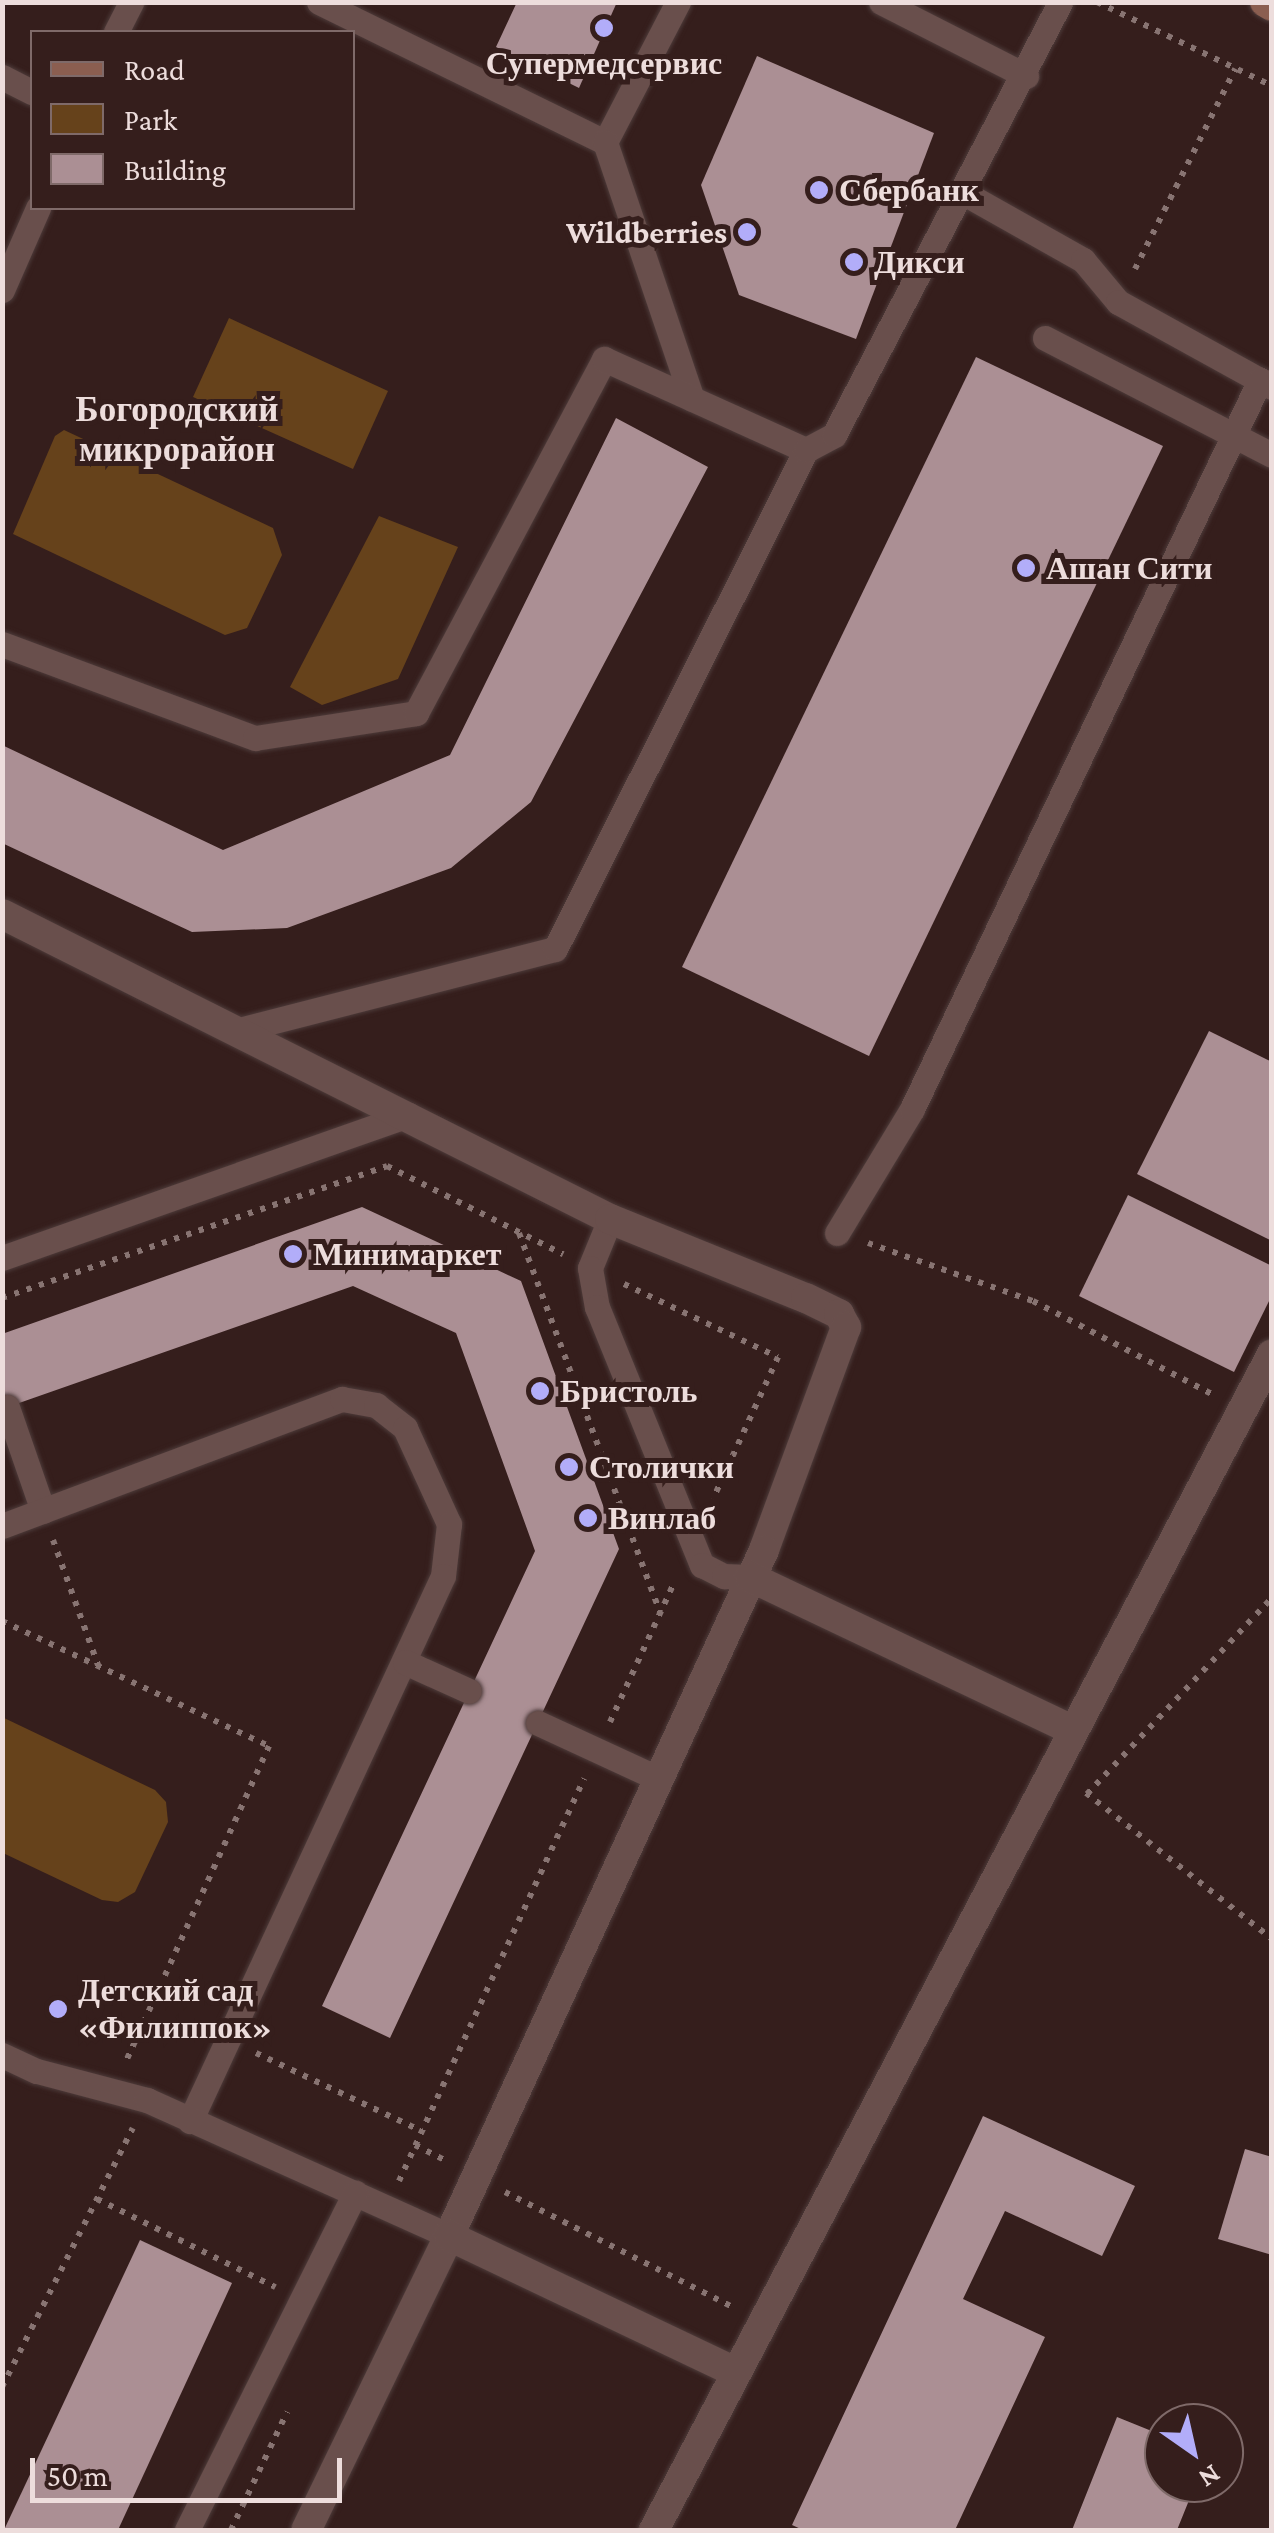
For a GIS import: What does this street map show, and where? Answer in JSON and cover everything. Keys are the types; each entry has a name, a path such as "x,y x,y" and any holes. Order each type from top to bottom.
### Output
{"street":[{"path":"2,914 409,1114 610,1219 839,1314 846,1327 750,1577 449,2236 306,2530"},
{"path":"654,2530 1070,1730 1272,1354"},
{"path":"750,1577 1070,1730"},
{"path":"449,2236 736,2372"}],"lane":[{"path":"117,30 130,2"},
{"path":"319,2 605,142 692,399"},
{"path":"605,142 678,2"},
{"path":"881,2 1026,76"},
{"path":"239,1030 555,948 806,450 834,435 1026,76 1060,2"},
{"path":"2,77 30,91"},
{"path":"837,1232 912,1109 1232,435 1266,383 1118,302 1082,260 964,193"},
{"path":"2,290 37,210"},
{"path":"1045,338 1272,455"},
{"path":"2,644 255,738 416,713 604,359 806,450"},
{"path":"2,1258 409,1114"},
{"path":"610,1219 590,1268 598,1307 702,1565 724,1576 750,1577"},
{"path":"2,1526 342,1399 376,1405 405,1428 448,1524 443,1576 224,2038 190,2121"},
{"path":"7,1408 43,1511"},
{"path":"405,1662 470,1691"},
{"path":"538,1723 657,1778"},
{"path":"2,2055 37,2071 146,2100 449,2236"},
{"path":"187,2530 355,2192"}],"path":[{"path":"1098,2 1272,86"},
{"path":"1118,302 1234,69"},
{"path":"519,1232 660,1613"},
{"path":"837,1232 1033,1301 1240,1409"},
{"path":"43,1511 98,1666"},
{"path":"1087,1794 1272,1598"},
{"path":"2,1621 269,1746 113,2089"},
{"path":"1078,1786 1272,1940"},
{"path":"224,2038 422,2131"},
{"path":"2,2386 146,2100"},
{"path":"415,2145 734,2308"},
{"path":"97,2199 300,2300"}],"green space":[{"path":"229,318 388,391 353,469 193,397"},
{"path":"64,430 273,528 282,555 247,628 225,635 13,534 55,436"},
{"path":"379,516 458,547 398,679 322,705 290,687"},
{"path":"2,1717 155,1790 166,1802 168,1822 135,1892 118,1902 102,1900 3,1853"}],"building":[{"path":"517,2 617,2 579,88 496,47"},
{"path":"757,56 934,133 856,339 739,295 701,185"},
{"path":"976,357 1163,446 869,1056 682,967"},
{"path":"616,418 708,467 531,802 451,868 287,928 192,932 2,843 2,745 223,850 450,755"},
{"path":"1209,1031 1272,1062 1272,1241 1137,1174"},
{"path":"1128,1195 1272,1266 1272,1295 1234,1372 1079,1296"},
{"path":"362,1207 521,1281 619,1549 390,2038 322,2006 535,1551 456,1333 353,1286 2,1409 2,1334"},
{"path":"983,2116 1135,2186 1102,2256 1005,2211 963,2299 1045,2337 955,2530 803,2530 792,2525"},
{"path":"1245,2149 1272,2157 1272,2255 1218,2239"},
{"path":"140,2240 232,2283 118,2530 4,2530"},
{"path":"1117,2417 1144,2428 1144,2503 1188,2503 1177,2530 1072,2530"}],"place":[{"name":"Супермедсервис","path":"604,28"},
{"name":"Сбербанк","path":"819,190"},
{"name":"Wildberries","path":"747,232"},
{"name":"Дикси","path":"854,262"},
{"name":"Ашан Сити","path":"1026,568"},
{"name":"Минимаркет","path":"293,1254"},
{"name":"Бристоль","path":"540,1391"},
{"name":"Столички","path":"569,1467"},
{"name":"Винлаб","path":"588,1518"},
{"name":"Детский сад «Филиппок»","path":"58,2009"}],"district":[{"name":"Богородский микрорайон","path":"177,430"}]}
